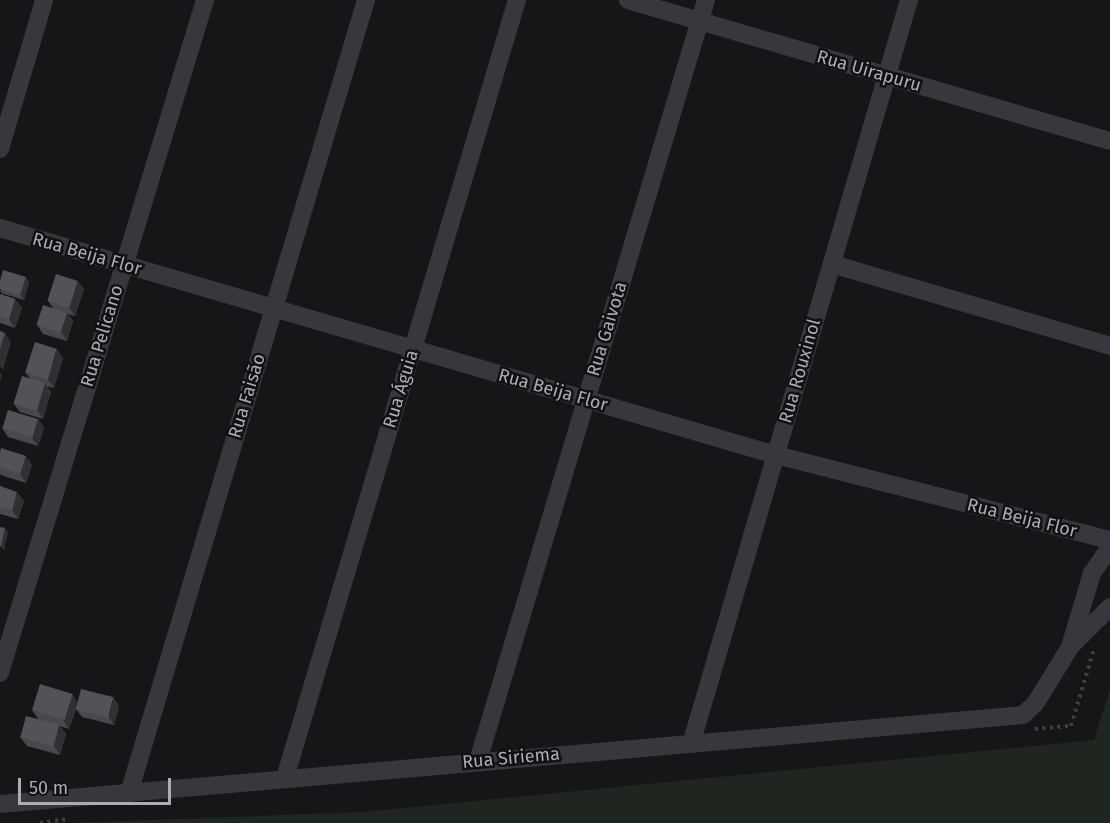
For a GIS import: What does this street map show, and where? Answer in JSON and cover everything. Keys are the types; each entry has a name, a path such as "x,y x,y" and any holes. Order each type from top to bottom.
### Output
{"street":[{"path":"0,148 44,0"},
{"name":"Rua Pelicano","path":"0,673 205,0"},
{"name":"Rua Faisão","path":"129,793 366,0"},
{"name":"Rua Águia","path":"285,778 517,0"},
{"name":"Rua Uirapuru","path":"628,0 1110,141"},
{"name":"Rua Gaivota","path":"478,761 706,0"},
{"name":"Rua Rouxinol","path":"692,741 909,0"},
{"name":"Rua Beija Flor","path":"0,228 776,455 1110,540"},
{"path":"832,264 1110,346"},
{"path":"1070,647 1092,573 1110,547"},
{"path":"1070,647 1110,607"},
{"name":"Rua Siriema","path":"0,804 692,741 1023,715 1035,704 1070,647"}],"shaded area":[{"path":"1110,688 1110,823 68,823 363,812 1094,740"}],"building":[{"path":"3,270 26,277 20,295 0,289"},
{"path":"56,274 78,281 69,308 47,301"},
{"path":"0,294 15,299 9,319 0,316"},
{"path":"43,305 67,313 60,333 37,325"},
{"path":"0,331 5,333 0,349"},
{"path":"35,342 57,349 47,380 25,372"},
{"path":"22,376 45,383 36,411 14,404"},
{"path":"8,410 38,419 32,437 2,428"},
{"path":"1,448 26,456 20,474 0,467"},
{"path":"0,486 17,492 12,510 0,507"},
{"path":"0,527 5,528 1,547 0,546"},
{"path":"40,684 73,694 65,720 32,710"},
{"path":"81,689 113,697 108,717 76,709"},
{"path":"26,716 59,725 53,746 20,737"}]}
